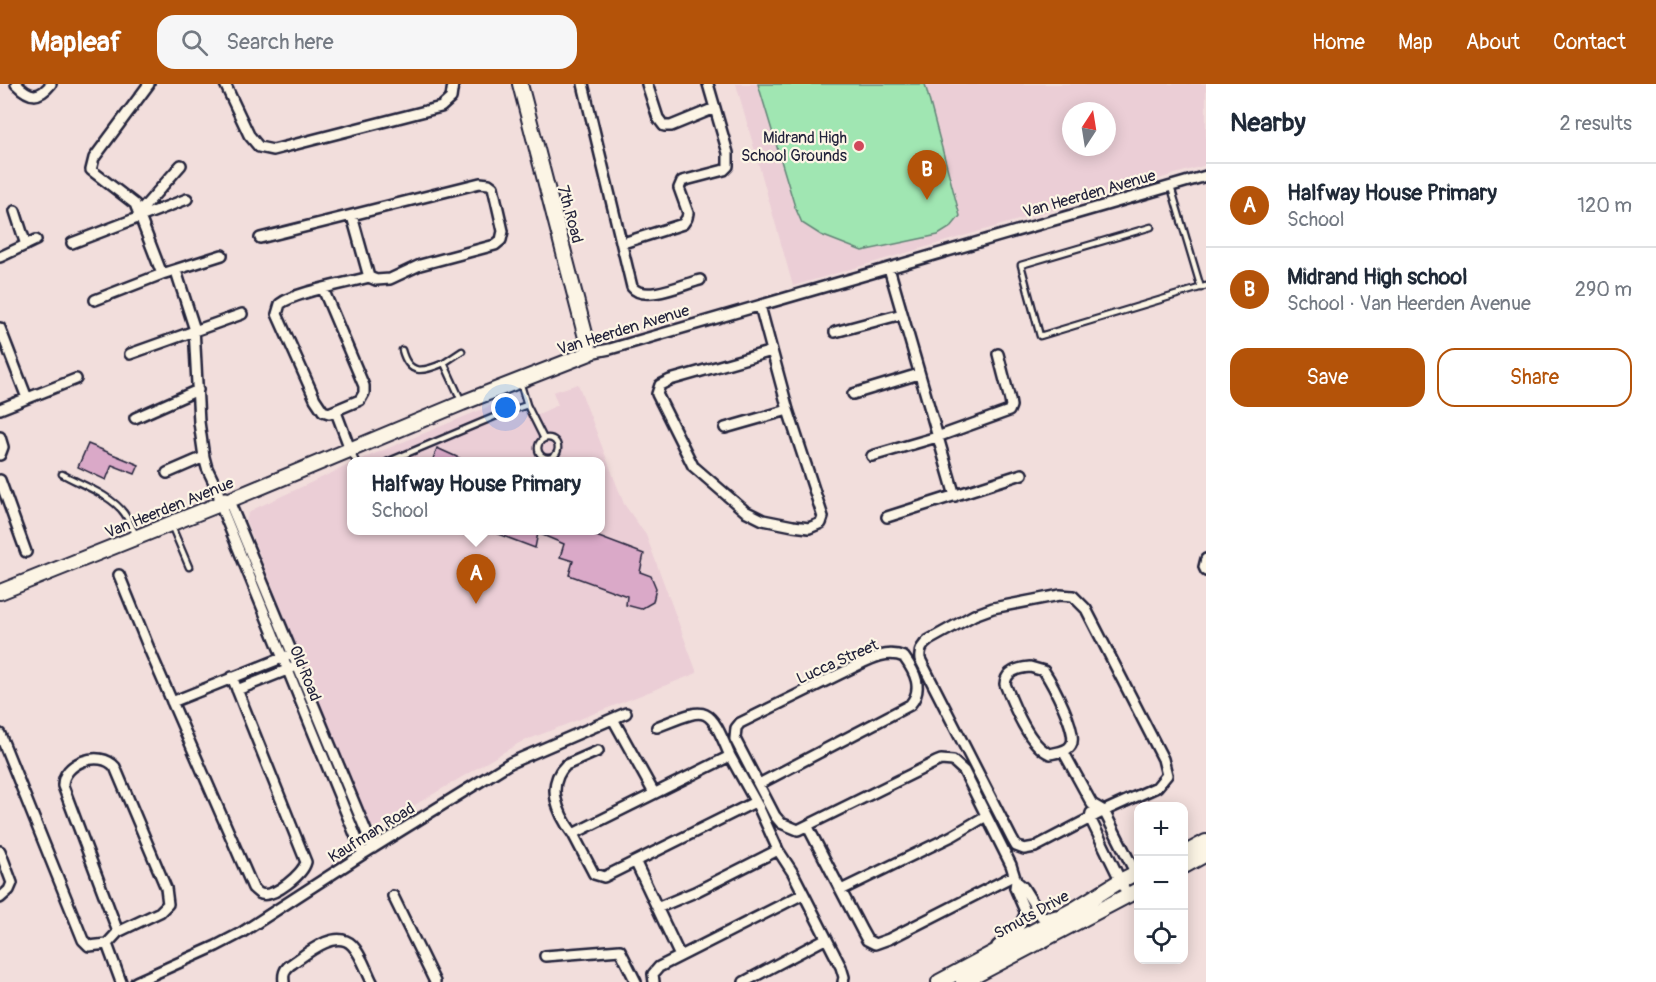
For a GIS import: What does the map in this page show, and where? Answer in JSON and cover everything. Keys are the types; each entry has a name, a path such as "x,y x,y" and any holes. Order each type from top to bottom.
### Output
{"street":[{"path":"16,84 30,94 36,95 44,93 51,84"},
{"path":"149,84 91,165 92,172 134,202 162,274"},
{"path":"225,84 249,135 259,147 273,150 441,108 451,98 453,84"},
{"name":"7th Road","path":"520,84 590,353"},
{"path":"583,84 632,287 638,293 649,295 700,280"},
{"path":"647,84 657,118 664,126 670,126 715,108"},
{"path":"623,243 681,226 685,223 687,216 679,188 682,181 727,168 729,160 708,84"},
{"path":"139,215 181,165"},
{"name":"Van Heerden Avenue","path":"353,455 462,403 590,353 1206,176"},
{"path":"260,238 480,183 489,184 494,191 503,231 501,240 495,245 420,265 390,279 376,280 369,277 288,298 280,304 277,314 319,406 326,413 336,412 360,400 363,386 324,289"},
{"path":"72,243 139,215 187,199"},
{"path":"15,211 26,245"},
{"path":"352,216 369,277"},
{"path":"0,257 36,240"},
{"path":"95,300 162,274 222,255"},
{"path":"889,268 955,496"},
{"name":"Old Road","path":"176,271 194,332 199,422 207,468 223,499 292,668 373,848"},
{"path":"760,306 788,410 823,517 822,522 814,528 778,524 754,516 698,471 688,459 657,394 660,385 670,380 772,351"},
{"path":"130,354 242,314"},
{"path":"835,332 902,314"},
{"path":"0,328 27,398"},
{"path":"872,456 937,437 1009,411 1010,400 998,354"},
{"path":"853,394 919,374"},
{"path":"0,409 76,379"},
{"path":"135,418 198,390"},
{"path":"725,428 788,410"},
{"path":"336,412 353,455"},
{"path":"0,437 3,447 0,455"},
{"path":"167,473 204,457"},
{"name":"Van Heerden Avenue","path":"0,591 171,524 223,499 347,457"},
{"path":"887,518 1022,474"},
{"path":"0,480 27,552"},
{"path":"119,574 172,702 254,888 258,893 264,894 292,880 303,869 306,862 231,677"},
{"path":"1060,595 1078,598 1086,609 1167,770 1164,781 1157,787 1090,818 1035,847 1025,850 1016,846 920,659 922,646 962,620 993,608 1060,595"},
{"name":"Lucca Street","path":"889,654 904,657 913,670 918,684 916,698 910,705 759,784 735,739 736,728 740,723 874,658 889,654"},
{"path":"172,702 287,656"},
{"path":"1030,667 1044,671 1071,730 1071,744 1063,751 1050,753 1037,746 1028,731 1005,684 1006,677 1015,670 1030,667"},
{"path":"237,690 292,668"},
{"name":"Old Road","path":"292,668 363,854"},
{"name":"Kaufman Road","path":"136,982 229,940 510,763 626,713"},
{"path":"657,727 692,713 706,715 718,727 730,756 778,850 843,971 843,982"},
{"path":"613,719 654,793"},
{"path":"0,734 83,940 89,946 107,944 118,932 164,909 168,904 168,897 115,766 96,758 69,770 63,779 63,786 118,932"},
{"path":"598,751 566,765 556,783 556,804 561,816 595,876 604,877 636,863 755,802"},
{"path":"1063,751 1092,804 1104,811 1134,867"},
{"path":"573,834 730,756"},
{"path":"759,784 781,823 793,830 800,830 941,760 953,761 962,767 1010,862 1015,878 1015,888 1025,911 1019,927 974,964"},
{"path":"1092,804 1090,818 1120,881 1133,893"},
{"path":"841,890 952,836 986,816"},
{"path":"808,826 867,940 875,944 1015,878"},
{"path":"1188,852 1206,842"},
{"path":"657,908 695,892 778,850"},
{"path":"1188,864 1206,854"},
{"path":"0,898 9,890 12,883 1,858"},
{"path":"636,863 680,956"},
{"name":"Smuts Drive","path":"939,982 1075,909 1120,881 1134,876"},
{"path":"1015,878 1041,916 1049,917 1075,909"},
{"name":"Smuts Drive","path":"963,982 1133,893"},
{"path":"654,982 653,974 656,970 803,894"},
{"path":"393,896 435,982"},
{"path":"1025,915 1037,911"},
{"path":"284,982 285,969 330,939 338,938 351,944 372,982"},
{"path":"744,982 825,939"},
{"path":"107,944 122,982"},
{"path":"545,956 620,950 636,982"}],"lane":[{"path":"1151,227 1021,264 1040,336 1204,287 1171,187"},
{"path":"402,350 406,362 413,369 425,369 444,363 462,351"},
{"path":"444,363 462,403"},
{"path":"520,380 527,405 544,439"},
{"path":"399,457 527,405"},
{"path":"543,457 539,452 538,444 544,439 552,438 558,444 558,452 554,457"},
{"path":"63,474 119,508 125,514 137,537"},
{"path":"171,524 189,567"}],"shaded area":[{"path":"736,84 1206,84 1206,165 793,286"},
{"path":"523,382 536,415 558,405 553,392 578,384 624,504 646,535 697,673 519,743 378,827 369,825 246,521 248,514 254,509 347,466 347,535 605,535 605,457 367,457 495,404 503,408 521,403 517,384"}],"green space":[{"name":"Midrand High School Grounds","path":"758,84 925,84 960,216 951,227 938,235 862,251 821,235 802,223 795,207"}],"building":[{"path":"88,444 139,465 135,474 112,465 106,480 78,467"},
{"path":"437,448 457,457 434,457"},
{"path":"501,535 538,535 535,548"},
{"path":"543,535 594,535 644,554 640,572 651,576 656,588 653,602 641,609 626,605 627,596 569,575 573,561 560,557 564,544"}],"place":[{"name":"Midrand High School Grounds","path":"859,146"},
{"name":"Midrand High school","path":"927,200"},
{"name":"Halfway House Primary","path":"476,604"}]}
